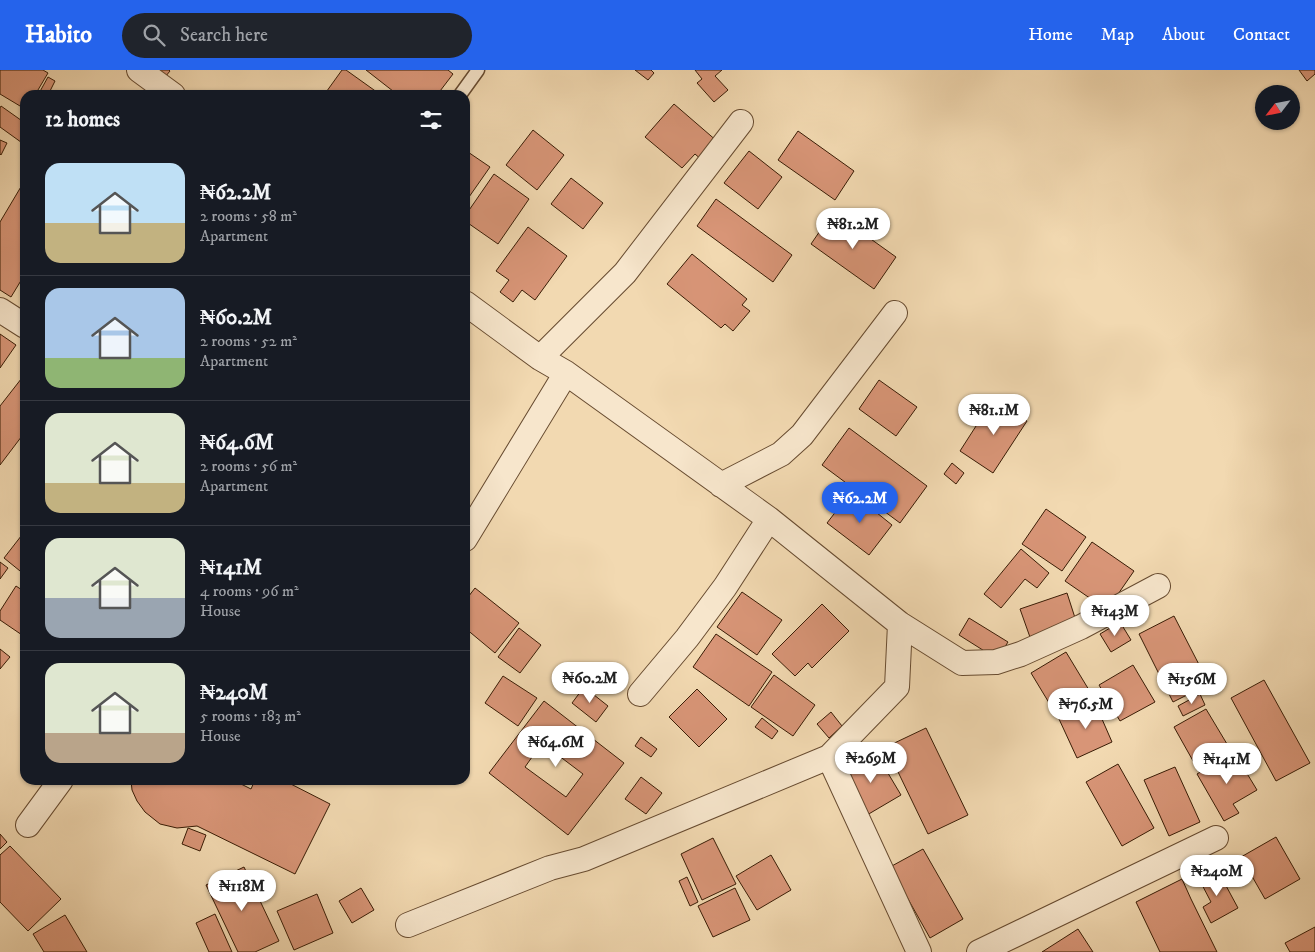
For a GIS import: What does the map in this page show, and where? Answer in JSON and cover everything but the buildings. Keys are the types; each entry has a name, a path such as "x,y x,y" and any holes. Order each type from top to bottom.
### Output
{"street":[{"path":"139,70 166,90"},
{"path":"540,358 625,273 742,122"},
{"path":"470,307 540,358 566,373 769,519 900,624 962,663 996,662 1021,654 1081,627 1158,586"},
{"path":"0,310 20,323"},
{"path":"721,485 781,454 802,435 896,313"},
{"path":"470,531 566,373"},
{"path":"640,694 687,638 725,587 769,519"},
{"path":"408,925 550,868 584,859 829,757 897,688 900,624"},
{"path":"829,757 919,952"},
{"path":"28,825 57,785"},
{"path":"979,952 1216,838"}],"lane":[{"path":"464,90 478,70"}]}
